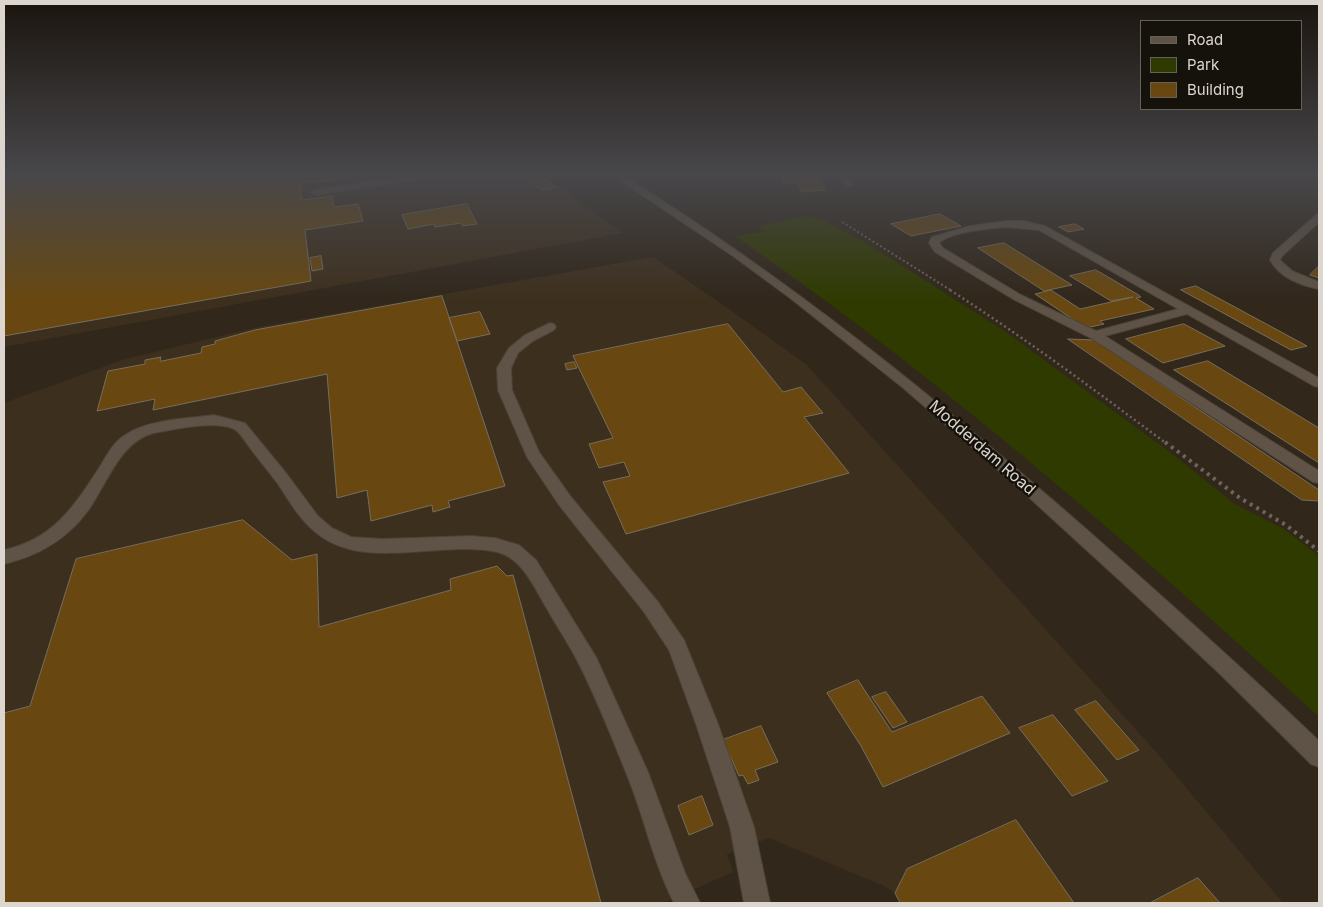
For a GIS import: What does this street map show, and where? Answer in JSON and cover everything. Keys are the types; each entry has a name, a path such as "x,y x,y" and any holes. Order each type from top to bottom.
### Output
{"street":[{"name":"Modderdam Road","path":"685,217 833,324 958,426 1121,570 1319,756"},
{"path":"1319,217 1277,255 1275,260 1281,268 1289,273 1319,286"},
{"path":"1319,383 1042,228 1017,222 1000,223 949,234 936,239 934,243 939,250 1017,298 1095,335 1319,478"},
{"path":"1095,335 1188,310"},
{"path":"550,327 529,338 513,351 504,368 505,390 532,453 548,477 601,548 651,607 677,646 707,724 742,827 757,903"},
{"path":"4,557 21,553 44,543 63,528 81,508 118,450 128,439 140,432 157,428 214,420 240,426 282,477 312,520 326,532 348,542 382,546 471,543 495,545 513,550 530,565 589,663 640,780 676,879 687,903"}],"path":[{"path":"842,222 988,315 1084,382 1240,498 1286,525 1319,550"}],"shaded area":[{"path":"4,217 601,217 623,233 4,347"},
{"path":"653,257 807,365 1157,753 1283,903 900,903 895,893 884,886 769,838 727,854 733,872 663,903 4,903 4,403 125,359 258,327"}],"green space":[{"path":"800,217 813,217 821,219 868,244 1006,332 1171,453 1235,504 1284,529 1319,556 1319,717 1179,590 1035,466 888,348 735,236 766,231 758,226"}],"building":[{"path":"4,217 362,217 363,221 305,230 311,281 4,336"},
{"path":"403,217 474,217 477,224 463,226 461,223 435,227 434,224 408,229"},
{"path":"924,217 946,217 961,226 911,236 891,224"},
{"path":"1075,224 1084,229 1068,232 1059,227"},
{"path":"1004,243 1072,285 1044,291 978,248"},
{"path":"321,256 323,269 312,271 310,258"},
{"path":"1319,266 1319,278 1310,275"},
{"path":"1096,270 1137,294 1141,297 1136,298 1154,309 1100,321 1104,324 1086,328 1035,294 1051,290 1080,309 1133,297 1111,301 1070,276"},
{"path":"1196,286 1307,346 1291,350 1181,290"},
{"path":"442,296 505,486 448,501 450,507 433,512 432,505 371,521 367,490 337,498 327,374 153,410 155,399 97,411 108,371 145,364 145,360 161,357 160,361 162,361 201,353 202,347 215,344 215,341 255,330"},
{"path":"480,312 490,334 457,341 449,318"},
{"path":"728,324 783,392 801,387 823,413 804,417 849,473 626,534 603,482 630,476 624,462 599,468 589,444 613,438 573,356"},
{"path":"1184,324 1225,346 1163,363 1126,339"},
{"path":"1068,339 1095,340 1319,490 1319,501 1302,500"},
{"path":"1208,361 1319,428 1319,463 1174,370"},
{"path":"574,362 577,368 567,370 565,364"},
{"path":"243,520 292,560 317,554 319,627 451,590 450,579 497,566 507,576 513,575 601,903 4,903 4,713 30,706 76,559"},
{"path":"858,680 892,732 982,696 1010,733 883,787 861,746 827,693"},
{"path":"886,692 907,722 893,728 872,697"},
{"path":"1096,701 1139,750 1117,760 1075,710"},
{"path":"1053,715 1108,781 1072,796 1019,728"},
{"path":"761,726 778,762 755,770 759,780 748,784 743,775 739,776 723,740"},
{"path":"702,796 713,825 689,835 678,806"},
{"path":"1016,820 1074,903 900,903 895,893 907,869"},
{"path":"1198,878 1220,903 1150,903"}]}
